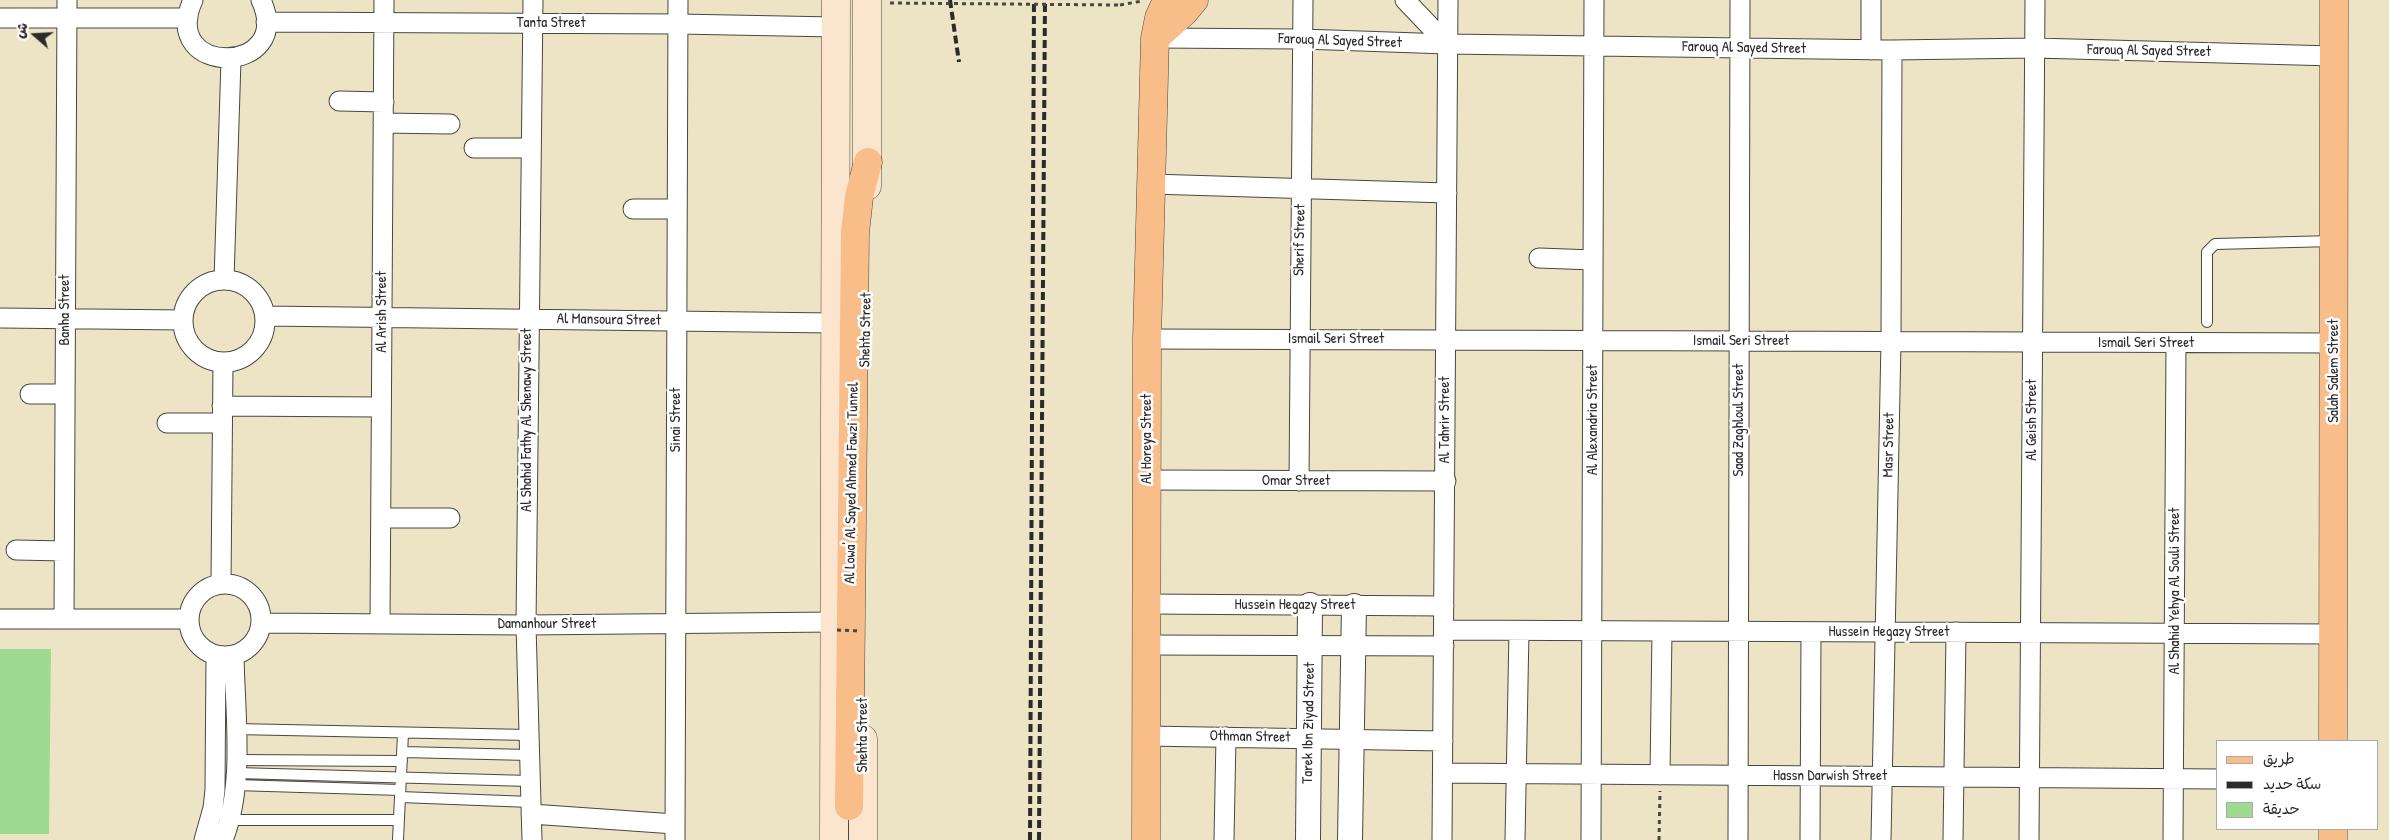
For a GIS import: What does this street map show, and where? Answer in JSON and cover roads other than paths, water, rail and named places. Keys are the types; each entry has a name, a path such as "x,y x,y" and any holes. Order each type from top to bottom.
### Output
{"main road":[{"name":"Shehta Street","path":"834,840 833,323 836,0"},
{"name":"Al Horeya Street","path":"1146,840 1147,339 1155,38 1159,18 1167,0"},
{"path":"1155,38 1184,12 1194,0"},
{"name":"Salah Salem Street","path":"2333,740 2334,0"},
{"name":"Shehta Street","path":"863,840 862,623 868,162 879,2"},
{"name":"Al Lowa' Al Sayed Ahmed Fawzi Tunnel","path":"849,806 855,233 859,197 868,162"}],"street":[{"name":"Banha Street","path":"64,619 67,0"},
{"path":"193,0 188,18 189,29 200,49 220,59 231,60 252,51 259,43 264,33 266,22 261,0"},
{"name":"Al Arish Street","path":"380,624 384,0"},
{"name":"Al Shahid Fathy Al Shenawy Street","path":"532,840 526,624 533,0"},
{"name":"Sinai Street","path":"675,832 678,0"},
{"name":"Sherif Street","path":"1299,481 1303,0"},
{"path":"1405,0 1447,44"},
{"name":"Al Tahrir Street","path":"1442,840 1448,0"},
{"name":"Al Alexandria Street","path":"1591,840 1594,0"},
{"name":"Saad Zaghloul Street","path":"1738,840 1740,0"},
{"path":"1871,0 1871,50"},
{"name":"Al Geish Street","path":"2029,840 2035,0"},
{"path":"0,18 188,18"},
{"name":"Tanta Street","path":"266,22 678,24 835,28"},
{"name":"Farouq Al Sayed Street","path":"1155,38 1871,50 2035,48 2334,56"},
{"name":"Masr Street","path":"1881,840 1891,341 1892,50"},
{"path":"224,280 231,60"},
{"path":"338,101 384,102"},
{"path":"383,123 450,124"},
{"path":"474,148 531,148"},
{"path":"1151,184 1447,193"},
{"path":"633,209 677,209"},
{"path":"1539,258 1593,260"},
{"path":"224,280 246,286 262,304 265,316 265,326 258,345 242,358 223,363 210,360 199,354 190,344 183,320 185,307 191,296 211,282 224,280"},
{"name":"Al Mansoura Street","path":"265,316 833,323"},
{"path":"0,318 183,320"},
{"name":"Ismail Seri Street","path":"1147,339 2334,343"},
{"name":"Al Shahid Yehya Al Souli Street","path":"2173,840 2176,343"},
{"path":"221,584 223,363"},
{"path":"30,394 65,394"},
{"path":"166,423 222,414 382,407"},
{"name":"Omar Street","path":"1147,480 1446,481"},
{"path":"381,518 450,518"},
{"path":"16,550 64,551"},
{"path":"221,584 239,586 247,591 259,605 262,623 256,640 250,647 225,656 199,646 190,628 189,618 191,608 199,595 211,586 221,584"},
{"name":"Hussein Hegazy Street","path":"1146,604 1444,606"},
{"name":"Tarek Ibn Ziyad Street","path":"1308,840 1310,605"},
{"path":"1350,840 1354,606"},
{"path":"0,619 189,618"},
{"name":"Damanhour Street","path":"262,623 835,626"},
{"path":"1515,840 1519,631"},
{"name":"Hussein Hegazy Street","path":"1146,645 1354,646 1519,631 2334,634"},
{"path":"1660,774 1662,631"},
{"path":"1810,840 1811,632"},
{"path":"1953,840 1956,632"},
{"path":"223,840 230,820 235,773 235,729 225,656"},
{"path":"204,840 214,808 225,656"},
{"name":"Othman Street","path":"1146,736 1443,741"},
{"path":"1224,840 1226,737"},
{"name":"Hassn Darwish Street","path":"1443,773 2216,779"},
{"path":"531,808 675,832"}],"lane":[{"path":"2207,322 2207,252 2215,244 2334,241"},
{"path":"235,729 529,735"},
{"path":"398,840 403,733"},
{"path":"235,773 402,757 529,754"},
{"path":"235,773 530,781"},
{"path":"235,773 531,808"},
{"path":"230,820 399,820"}],"tunnel":[{"path":"849,806 849,840"}],"railway":[{"path":"950,0 959,62"},
{"path":"1030,840 1034,0"},
{"path":"1039,840 1045,0"}]}
